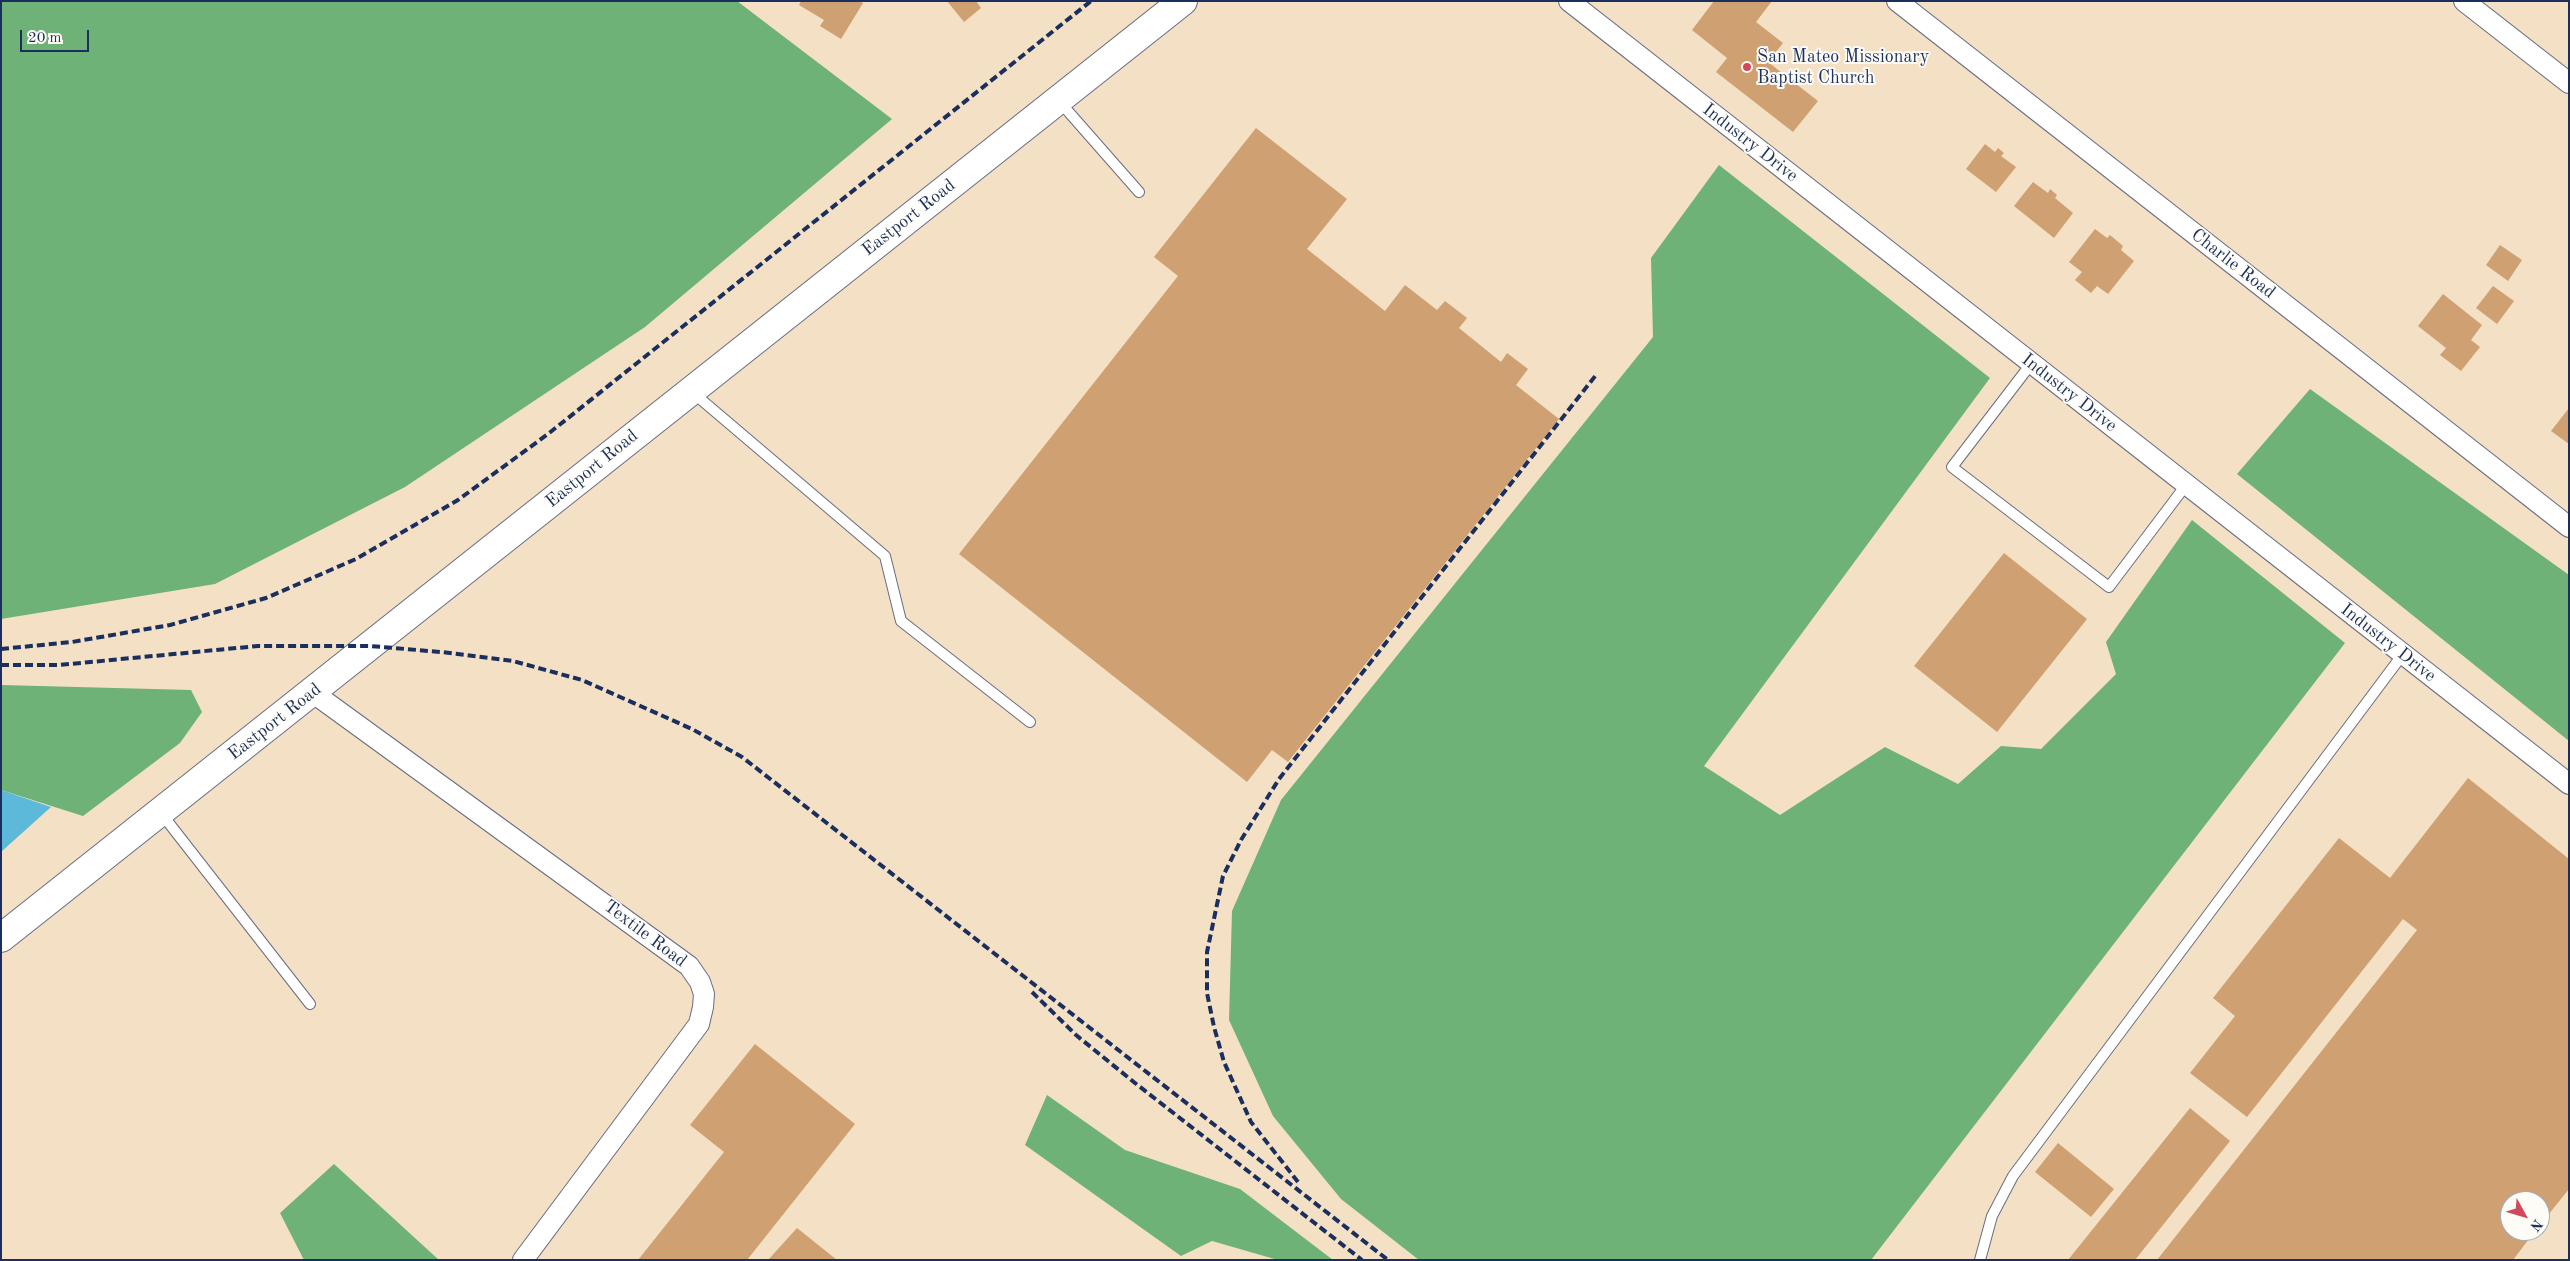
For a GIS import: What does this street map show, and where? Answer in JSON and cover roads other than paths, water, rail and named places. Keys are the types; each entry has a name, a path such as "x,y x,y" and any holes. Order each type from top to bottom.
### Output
{"street":[{"name":"Eastport Road","path":"1,938 1183,1"},
{"name":"Industry Drive","path":"1569,1 2569,784"},
{"name":"Charlie Road","path":"1897,1 2569,527"},
{"path":"2464,1 2569,83"},
{"name":"Textile Road","path":"312,692 689,966 700,982 704,994 703,1008 698,1024 523,1260"}],"lane":[{"path":"1058,100 1138,192"},
{"path":"2031,364 1952,468 2109,587 2186,485"},
{"path":"690,391 885,556 901,621 1030,722"},
{"path":"1980,1260 1992,1216 2013,1176 2403,654"},
{"path":"161,812 310,1004"}],"water":[{"path":"1,790 51,807 1,852"}],"railway":[{"path":"1,649 72,642 170,625 266,598 356,559 458,500 548,434 1091,1"},
{"path":"1298,1182 1251,1122 1224,1062 1214,1027 1207,993 1207,952 1223,876 1241,840 1279,779 1596,375"},
{"path":"1,665 59,665 258,646 370,646 513,661 582,680 692,729 742,757 1388,1260"},
{"path":"1032,992 1076,1035 1135,1083 1362,1260"}],"place":[{"name":"San Mateo Missionary Baptist Church","path":"1747,67"}]}
